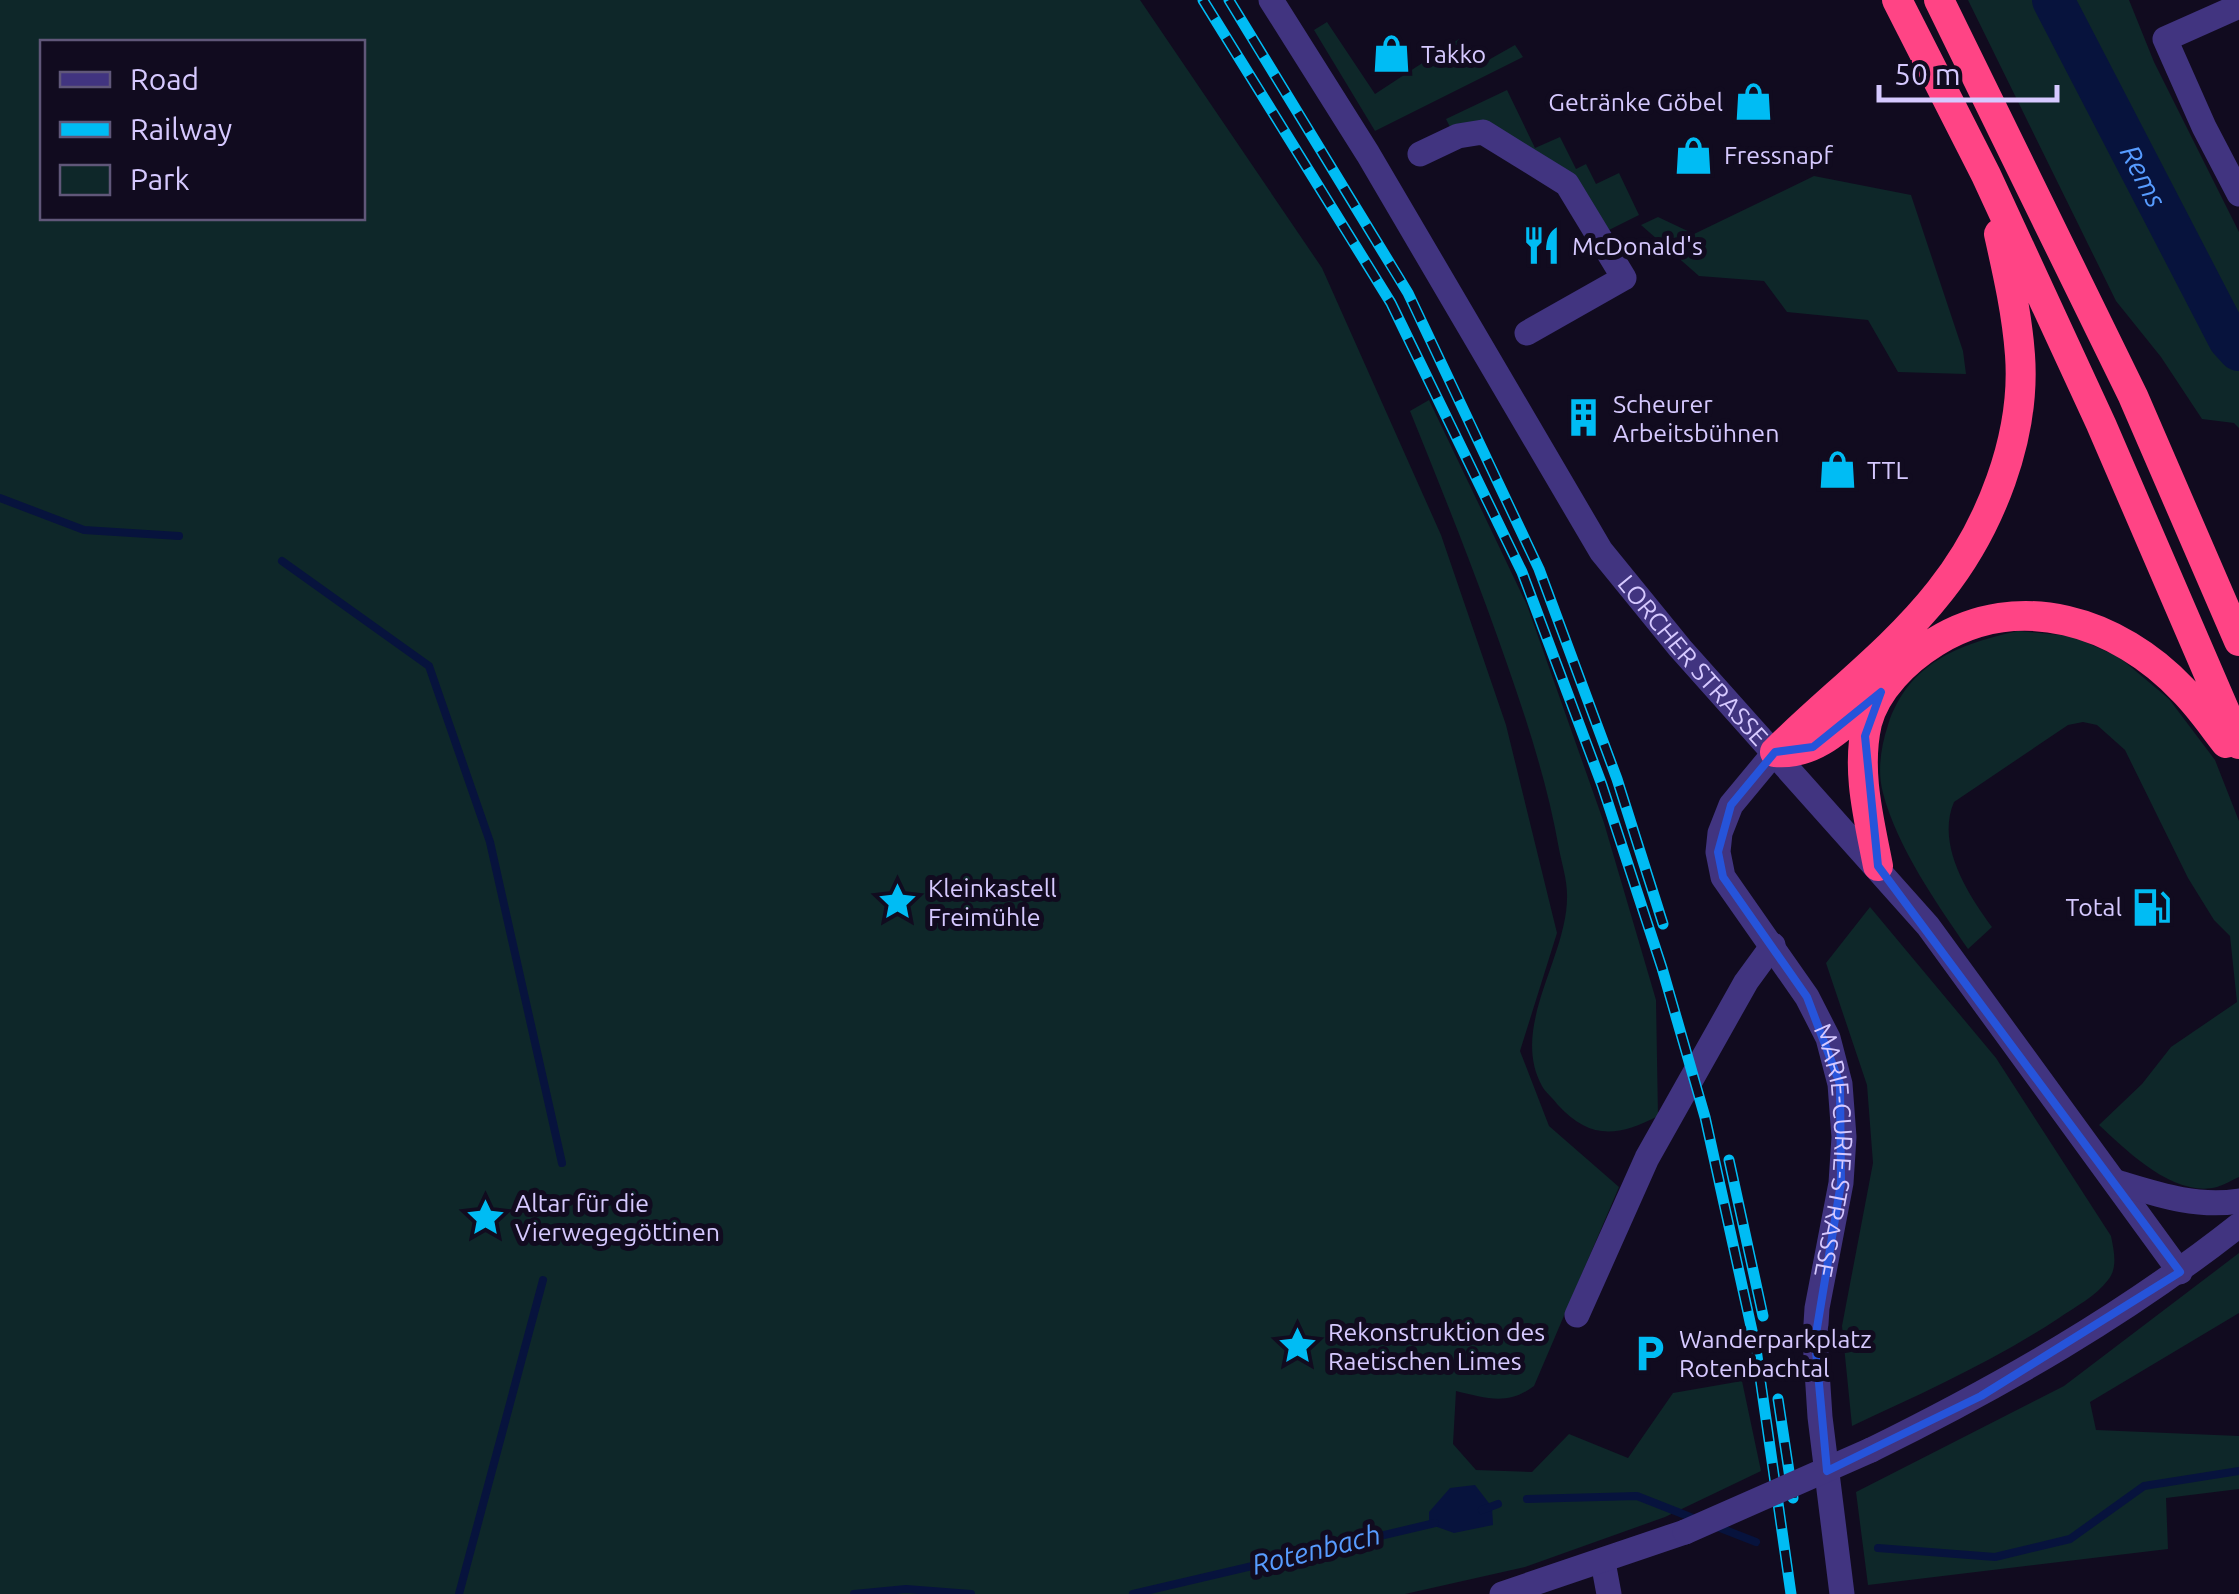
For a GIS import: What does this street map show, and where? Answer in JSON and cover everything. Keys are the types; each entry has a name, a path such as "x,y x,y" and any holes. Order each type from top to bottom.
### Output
{"highway":[{"path":"1897,0 1986,175 2100,424 2239,744"},
{"path":"1940,0 2133,396 2239,641"},
{"path":"1775,752 1940,592 1973,540 1998,487 2016,419 2020,358 2011,288 1986,175"},
{"path":"1775,752 1813,747 1880,692 1922,650 1952,632 2000,617 2033,614 2062,618 2111,636 2158,666 2182,689 2239,761"},
{"path":"1878,866 1862,777 1868,718 1880,692"}],"street":[{"name":"LORCHER STRASSE","path":"1271,0 1368,154 1600,551 1680,648 1878,866 1986,1001 2180,1272"},
{"path":"2239,6 2165,39 2239,194"},
{"path":"1420,154 1458,136 1483,132 1567,184 1624,278 1526,333"},
{"name":"MARIE-CURIE-STRASSE","path":"1775,752 1731,805 1720,833 1718,852 1724,876 1807,997 1828,1038 1843,1109 1841,1183 1817,1308 1815,1340 1820,1418 1842,1594"},
{"path":"1577,1315 1647,1158 1746,982 1773,945"},
{"path":"2116,1182 2171,1198 2239,1201"},
{"path":"1502,1594 1685,1532 1982,1396 2180,1272 2239,1225"},
{"path":"1603,1562 1609,1594"}],"highlighted area":[{"path":"1881,692 1865,736 1878,866 2180,1272 1981,1396 1827,1471 1815,1340 1841,1183 1840,1084 1807,997 1723,877 1718,852 1731,805 1775,752 1813,747"}],"green space":[{"path":"0,0 1140,0 1322,268 1441,535 1506,725 1557,933 1520,1051 1549,1126 1619,1187 1534,1386 1506,1398 1456,1391 1453,1444 1476,1470 1532,1472 1569,1434 1628,1458 1673,1393 1742,1381 1761,1471 1665,1517 1525,1567 1405,1594 0,1594"},
{"path":"1968,0 2129,0 2154,62 2239,232 2239,428 2234,423 2202,419 2161,357 2116,301"},
{"path":"1327,22 1375,94 1459,39 1476,67 1515,45 1523,57 1375,131 1314,30"},
{"path":"1507,90 1535,148 1560,137 1576,169 1586,164 1596,184 1619,173 1639,215 1609,230 1574,178 1452,131 1446,119"},
{"path":"1814,176 1911,195 1963,351 1966,374 1898,372 1868,320 1787,312 1764,281 1699,276 1641,225 1658,217 1694,234"},
{"path":"1429,400 1527,605 1604,823 1656,1000 1658,1116 1630,1128 1593,1129 1569,1116 1542,1086 1534,1063 1536,1015 1565,918 1566,883 1525,717 1410,411"},
{"path":"2018,631 2072,636 2119,657 2169,699 2215,760 2239,821 2239,1177 2220,1186 2201,1189 2168,1179 2137,1159 2099,1125 2142,1084 2171,1047 2237,1002 2230,936 2214,920 2188,878 2125,750 2097,725 2068,725 1954,802 1949,834 1957,868 1992,927 1968,949 1919,874 1889,813 1881,785 1882,750 1888,725 1908,686 1922,671 1956,650"},
{"path":"1870,907 1996,1058 2111,1236 2114,1259 2111,1275 2103,1286 2034,1334 1932,1389 1852,1426 1842,1326 1873,1163 1867,1085 1826,963"},
{"path":"2239,1253 2239,1313 2090,1402 2096,1430 2239,1436 2239,1489 2166,1498 2168,1549 1868,1585 1856,1492 2064,1386"}],"water":[{"path":"1475,1485 1492,1507 1493,1525 1454,1533 1429,1524 1429,1512 1450,1488"}],"waterway":[{"name":"Rems","path":"2053,0 2229,339 2239,350"},
{"path":"0,498 84,530 179,536"},
{"path":"282,561 429,666 490,842 562,1163"},
{"path":"459,1594 543,1280"},
{"name":"Rotenbach","path":"1878,1548 1995,1557 2070,1539 2144,1486 2239,1471"},
{"name":"Rotenbach","path":"1527,1499 1637,1496 1698,1520"},
{"name":"Rotenbach","path":"1482,1510 1498,1504"},
{"name":"Rotenbach","path":"1133,1594 1435,1523"},
{"name":"Rotenbach","path":"1715,1526 1756,1542"},
{"name":"Rotenbach","path":"854,1594 906,1589 971,1594"}],"railway":[{"path":"1203,0 1391,303 1522,572 1602,785 1662,968 1705,1117 1756,1349 1791,1594"},
{"path":"1229,0 1408,293 1539,569 1617,779 1663,924"},
{"path":"1729,1160 1763,1316"},
{"path":"1778,1399 1793,1498"}],"place":[{"name":"Takko","path":"1391,54"},
{"name":"Getränke Göbel","path":"1753,102"},
{"name":"Fressnapf","path":"1694,155"},
{"name":"McDonald's","path":"1542,246"},
{"name":"Scheurer Arbeitsbühnen","path":"1583,418"},
{"name":"TTL","path":"1837,470"},
{"name":"Kleinkastell Freimühle","path":"898,902"},
{"name":"Total","path":"2152,907"},
{"name":"Altar für die Vierwegegöttinen","path":"485,1217"},
{"name":"Rekonstruktion des Raetischen Limes","path":"1298,1346"},
{"name":"Wanderparkplatz Rotenbachtal","path":"1649,1353"}]}
